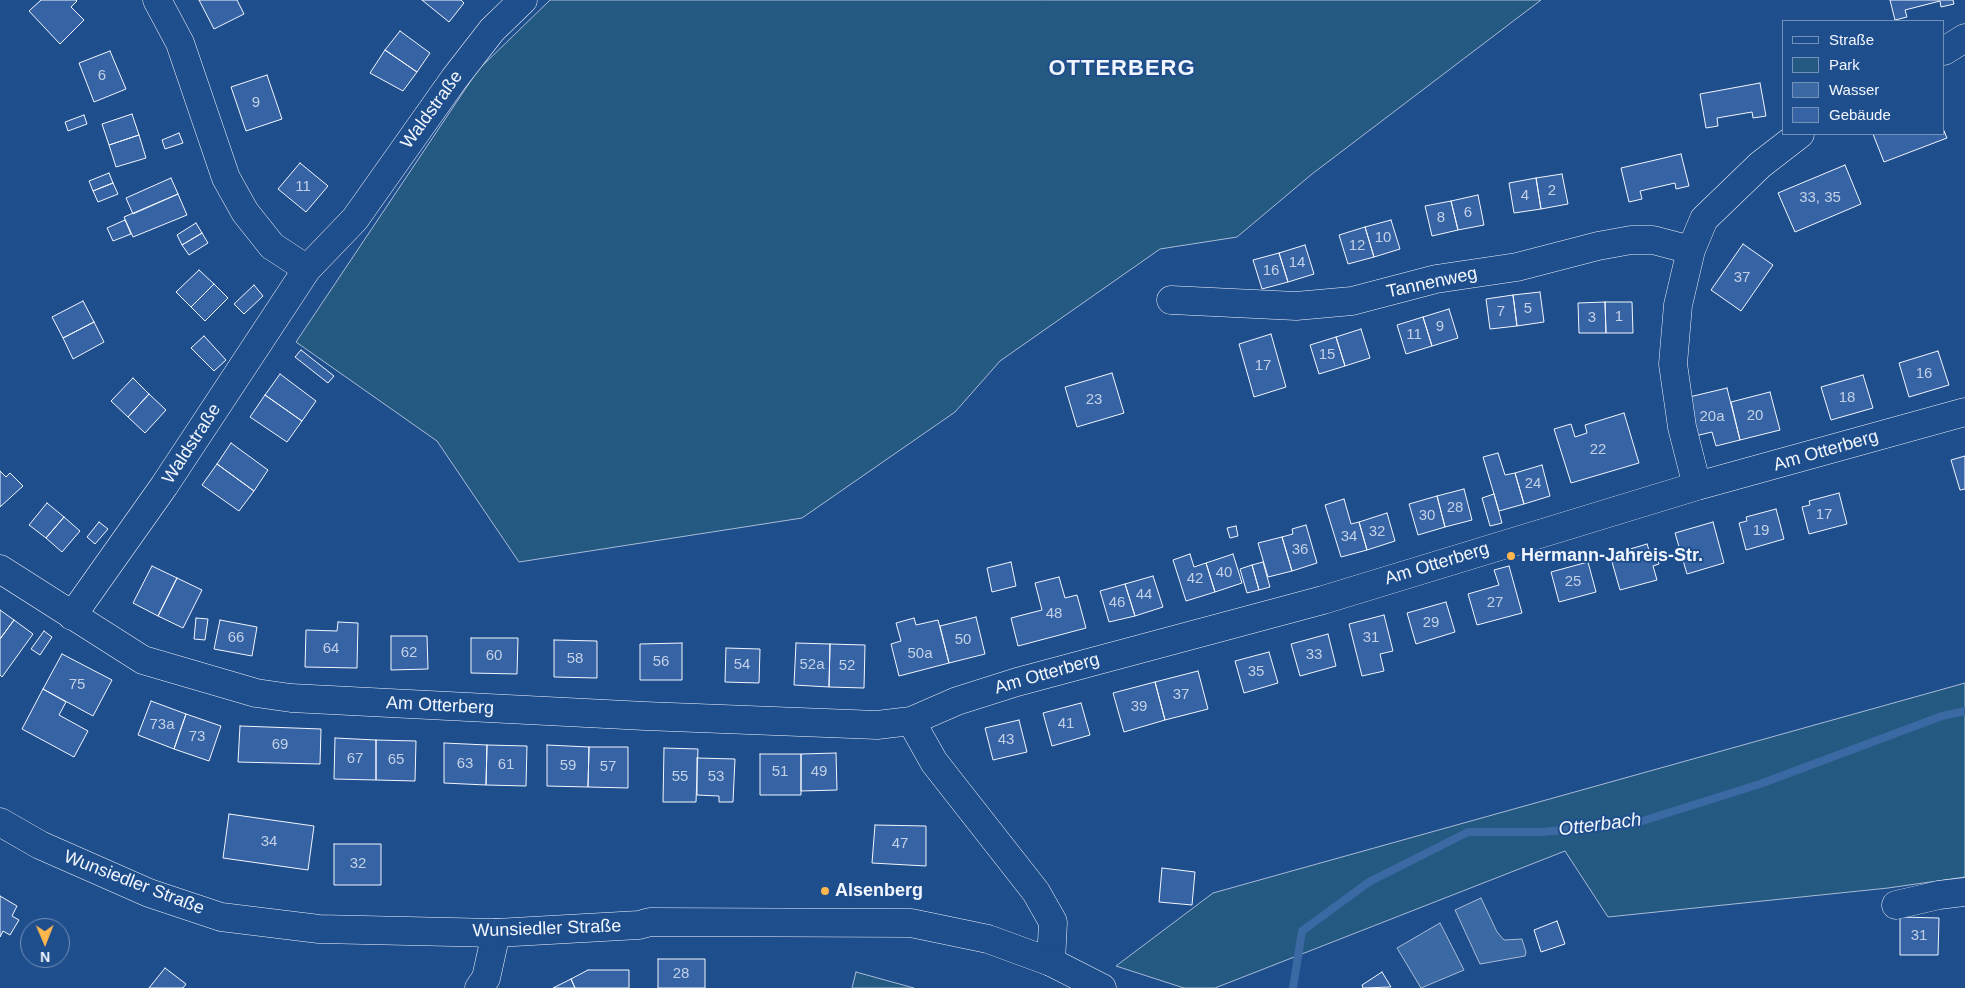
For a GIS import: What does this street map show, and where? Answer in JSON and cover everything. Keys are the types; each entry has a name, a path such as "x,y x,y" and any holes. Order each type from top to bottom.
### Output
{"street":[{"path":"157,0 180,44 226,178 245,212 272,246 307,269"},
{"name":"Waldstraße","path":"72,616 164,486 307,269 355,219 492,30 523,0"},
{"path":"1945,50 1965,38"},
{"path":"1697,486 1682,427 1674,364 1678,304 1690,250 1704,219 1760,165 1799,135"},
{"name":"Tannenweg","path":"1170,300 1306,306 1352,301 1436,279 1517,267 1598,246 1631,240 1652,240 1690,250"},
{"name":"Am Otterberg","path":"0,568 143,660 256,694 282,697 664,717 877,724 911,721 956,701 1017,682 1323,600 1697,486 1965,412"},
{"path":"911,721 934,762 1040,899 1053,922 1051,962"},
{"name":"Wunsiedler Straße","path":"0,822 40,845 140,889 221,917 320,929 496,933 639,925 650,922 911,923 988,940 1051,962 1102,988"},
{"path":"1896,905 1939,895 1965,892"},
{"path":"479,988 486,978 496,933"}],"green space":[{"path":"550,0 1541,0 1312,174 1237,237 1160,249 1000,361 955,412 802,518 519,562 437,441 296,342 478,70"},
{"path":"1965,683 1965,877 1888,888 1608,917 1565,851 1215,988 1184,988 1116,966 1213,893"},
{"path":"856,972 914,988 852,988"}],"water":[{"path":"1481,898 1497,932 1504,940 1522,939 1526,952 1525,956 1480,964 1455,910"},
{"path":"1440,923 1464,970 1421,988 1397,948"}],"building":[{"path":"41,0 77,1 71,7 84,20 60,44 29,11"},
{"path":"199,0 237,0 244,14 214,29"},
{"path":"422,0 461,0 464,3 449,22"},
{"path":"1890,0 1953,0 1954,4 1941,7 1940,1 1905,10 1907,17 1895,20"},
{"path":"400,31 430,53 417,72 385,50"},
{"path":"385,50 417,72 403,91 370,73"},
{"path":"110,51 126,89 94,102 79,63"},
{"path":"267,75 282,119 246,131 231,87"},
{"path":"1760,83 1766,116 1753,118 1752,112 1717,118 1718,126 1706,128 1700,94"},
{"path":"132,114 139,135 109,145 102,124"},
{"path":"84,115 87,124 68,131 65,122"},
{"path":"179,133 183,143 165,149 162,140"},
{"path":"1945,133 1947,138 1884,162 1873,135 1945,135"},
{"path":"139,135 146,158 116,167 109,145"},
{"path":"1681,154 1689,186 1676,189 1675,183 1640,191 1642,199 1629,202 1621,168"},
{"path":"300,163 328,186 306,212 278,189"},
{"path":"1845,165 1861,204 1795,232 1778,193"},
{"path":"109,173 113,183 93,191 89,181"},
{"path":"1562,174 1568,204 1541,209 1536,178"},
{"path":"171,178 178,194 133,214 126,198"},
{"path":"1536,178 1541,209 1514,213 1509,183"},
{"path":"113,183 118,194 98,202 93,191"},
{"path":"178,194 187,215 133,237 124,217"},
{"path":"1478,195 1484,225 1458,230 1451,201"},
{"path":"1451,201 1458,230 1432,236 1425,206"},
{"path":"125,220 131,234 113,241 107,228"},
{"path":"1391,220 1400,249 1374,257 1365,227"},
{"path":"196,223 202,233 182,245 177,235"},
{"path":"1365,227 1374,257 1348,264 1339,235"},
{"path":"202,233 208,243 189,255 182,245"},
{"path":"1743,244 1773,265 1741,311 1711,290"},
{"path":"1305,245 1314,274 1288,282 1279,253"},
{"path":"1279,253 1288,282 1262,289 1253,260"},
{"path":"199,270 214,284 191,307 176,292"},
{"path":"214,284 228,298 205,321 191,307"},
{"path":"254,285 263,296 244,314 234,304"},
{"path":"1540,292 1544,322 1517,326 1513,295"},
{"path":"1513,295 1517,326 1490,329 1486,299"},
{"path":"83,301 94,322 63,338 52,317"},
{"path":"1605,302 1606,333 1579,333 1578,303"},
{"path":"1605,302 1632,302 1633,333 1606,333"},
{"path":"1449,309 1458,338 1432,346 1423,317"},
{"path":"1423,317 1432,346 1406,354 1397,325"},
{"path":"94,322 104,342 73,359 63,338"},
{"path":"1361,329 1370,358 1345,366 1336,337"},
{"path":"1271,334 1286,387 1254,397 1239,344"},
{"path":"204,336 226,360 214,371 191,348"},
{"path":"1336,337 1345,366 1319,374 1310,345"},
{"path":"301,350 334,376 328,383 295,357"},
{"path":"1938,351 1949,385 1909,397 1899,363"},
{"path":"1112,373 1124,413 1077,427 1065,387"},
{"path":"280,374 316,401 302,421 265,395"},
{"path":"1863,375 1873,408 1831,420 1821,387"},
{"path":"133,378 149,394 128,417 111,401"},
{"path":"1727,388 1740,440 1716,446 1712,432 1695,436 1685,398"},
{"path":"1770,392 1780,430 1740,440 1731,402"},
{"path":"149,394 166,410 145,433 128,417"},
{"path":"265,395 302,421 287,442 250,417"},
{"path":"1624,413 1639,463 1571,483 1554,429 1571,424 1575,437 1587,433 1585,425"},
{"path":"231,443 268,470 254,491 217,464"},
{"path":"1498,453 1505,475 1515,473 1524,504 1499,511 1483,457"},
{"path":"1965,456 1965,489 1960,490 1951,460"},
{"path":"217,464 254,491 239,511 202,485"},
{"path":"1542,465 1550,496 1524,504 1515,473"},
{"path":"0,471 6,477 10,473 23,486 0,507"},
{"path":"1464,489 1472,520 1445,527 1437,496"},
{"path":"1839,493 1847,524 1809,534 1802,507 1810,505 1809,501"},
{"path":"1494,494 1502,523 1490,526 1482,498"},
{"path":"1437,496 1445,527 1418,535 1409,504"},
{"path":"1344,499 1351,524 1359,522 1367,550 1341,557 1325,505"},
{"path":"47,503 64,517 46,538 29,525"},
{"path":"1776,509 1784,539 1746,550 1739,523 1747,521 1746,517"},
{"path":"1387,513 1395,541 1367,550 1359,522"},
{"path":"64,517 80,531 62,552 46,538"},
{"path":"99,522 108,529 95,544 87,537"},
{"path":"1713,522 1724,563 1687,574 1675,533"},
{"path":"1306,525 1317,563 1292,571 1282,537 1293,534 1292,529"},
{"path":"1236,526 1238,536 1230,538 1227,528"},
{"path":"1282,537 1292,571 1268,577 1258,543"},
{"path":"1647,544 1651,556 1656,555 1659,564 1653,566 1657,580 1620,590 1610,555"},
{"path":"1190,554 1194,567 1206,563 1215,592 1186,601 1173,560"},
{"path":"1233,554 1242,583 1215,592 1206,563"},
{"path":"1011,562 1016,586 992,592 987,568"},
{"path":"1263,562 1270,587 1259,590 1252,565"},
{"path":"1588,562 1596,592 1559,602 1551,572"},
{"path":"1252,565 1259,590 1247,593 1240,569"},
{"path":"152,566 177,578 158,616 133,603"},
{"path":"1509,566 1522,613 1477,625 1468,594 1499,585 1494,570"},
{"path":"1153,576 1163,607 1135,616 1125,584"},
{"path":"1059,577 1065,598 1077,595 1086,628 1018,646 1011,618 1042,610 1035,583"},
{"path":"177,578 202,590 183,628 158,616"},
{"path":"1125,584 1135,616 1109,622 1100,591"},
{"path":"1446,602 1455,632 1416,644 1407,613"},
{"path":"0,610 14,620 0,639"},
{"path":"1384,615 1393,651 1380,654 1384,671 1362,676 1349,624"},
{"path":"976,617 985,654 949,663 940,626"},
{"path":"196,618 208,619 205,640 194,639"},
{"path":"914,618 916,625 938,620 949,663 899,676 891,644 901,641 896,623"},
{"path":"14,620 33,634 2,677 0,675 0,639"},
{"path":"220,620 257,627 252,656 214,649"},
{"path":"338,622 358,623 357,668 305,667 306,630 337,631"},
{"path":"44,631 52,637 40,655 31,649"},
{"path":"1328,634 1336,666 1300,676 1291,644"},
{"path":"391,636 427,636 428,669 391,670"},
{"path":"471,638 518,638 517,674 471,673"},
{"path":"554,640 597,641 597,678 554,677"},
{"path":"682,643 682,680 640,680 640,644"},
{"path":"796,643 830,644 829,687 794,685"},
{"path":"830,644 865,645 864,688 829,687"},
{"path":"726,648 760,649 759,683 725,682"},
{"path":"1269,652 1278,683 1244,693 1235,661"},
{"path":"62,654 112,680 93,716 43,689"},
{"path":"1198,671 1208,709 1165,720 1155,682"},
{"path":"1155,682 1165,720 1124,732 1113,693"},
{"path":"43,689 66,702 59,715 88,731 74,757 22,729"},
{"path":"151,701 186,714 174,749 138,735"},
{"path":"1081,703 1090,735 1052,746 1043,713"},
{"path":"186,714 221,726 209,761 174,749"},
{"path":"1019,720 1027,752 993,760 985,728"},
{"path":"240,726 321,729 320,764 238,762"},
{"path":"335,738 376,740 376,780 334,779"},
{"path":"376,740 416,741 415,781 376,780"},
{"path":"444,743 487,745 486,785 444,783"},
{"path":"487,745 527,746 526,786 486,785"},
{"path":"547,745 589,747 588,787 547,786"},
{"path":"589,747 628,747 628,788 588,787"},
{"path":"664,748 698,749 696,802 663,802"},
{"path":"836,753 837,790 801,791 801,754"},
{"path":"760,754 801,754 801,795 760,795"},
{"path":"697,758 735,759 733,802 719,802 719,796 697,795"},
{"path":"229,814 314,826 308,870 223,858"},
{"path":"875,825 926,826 926,866 872,863"},
{"path":"334,844 381,844 381,885 334,885"},
{"path":"1162,868 1195,872 1192,905 1159,902"},
{"path":"0,896 17,906 12,916 19,920 10,935 3,931 0,937"},
{"path":"1900,917 1939,918 1938,955 1900,955"},
{"path":"1557,921 1565,944 1541,952 1534,930"},
{"path":"658,959 705,959 705,988 658,988"},
{"path":"165,968 186,984 183,988 149,988"},
{"path":"588,970 629,970 629,988 575,988 571,979"},
{"path":"1382,972 1391,987 1363,988 1362,985"},
{"path":"571,979 575,988 553,988"}],"waterway":[{"name":"Otterbach","path":"1293,988 1302,931 1369,882 1468,832 1542,832 1636,823 1760,784 1942,716 1965,711"}],"place":[{"name":"Hermann-Jahreis-Str.","path":"1511,556"},
{"name":"Alsenberg","path":"825,891"}],"district":[{"name":"OTTERBERG","path":"1122,69"}]}
